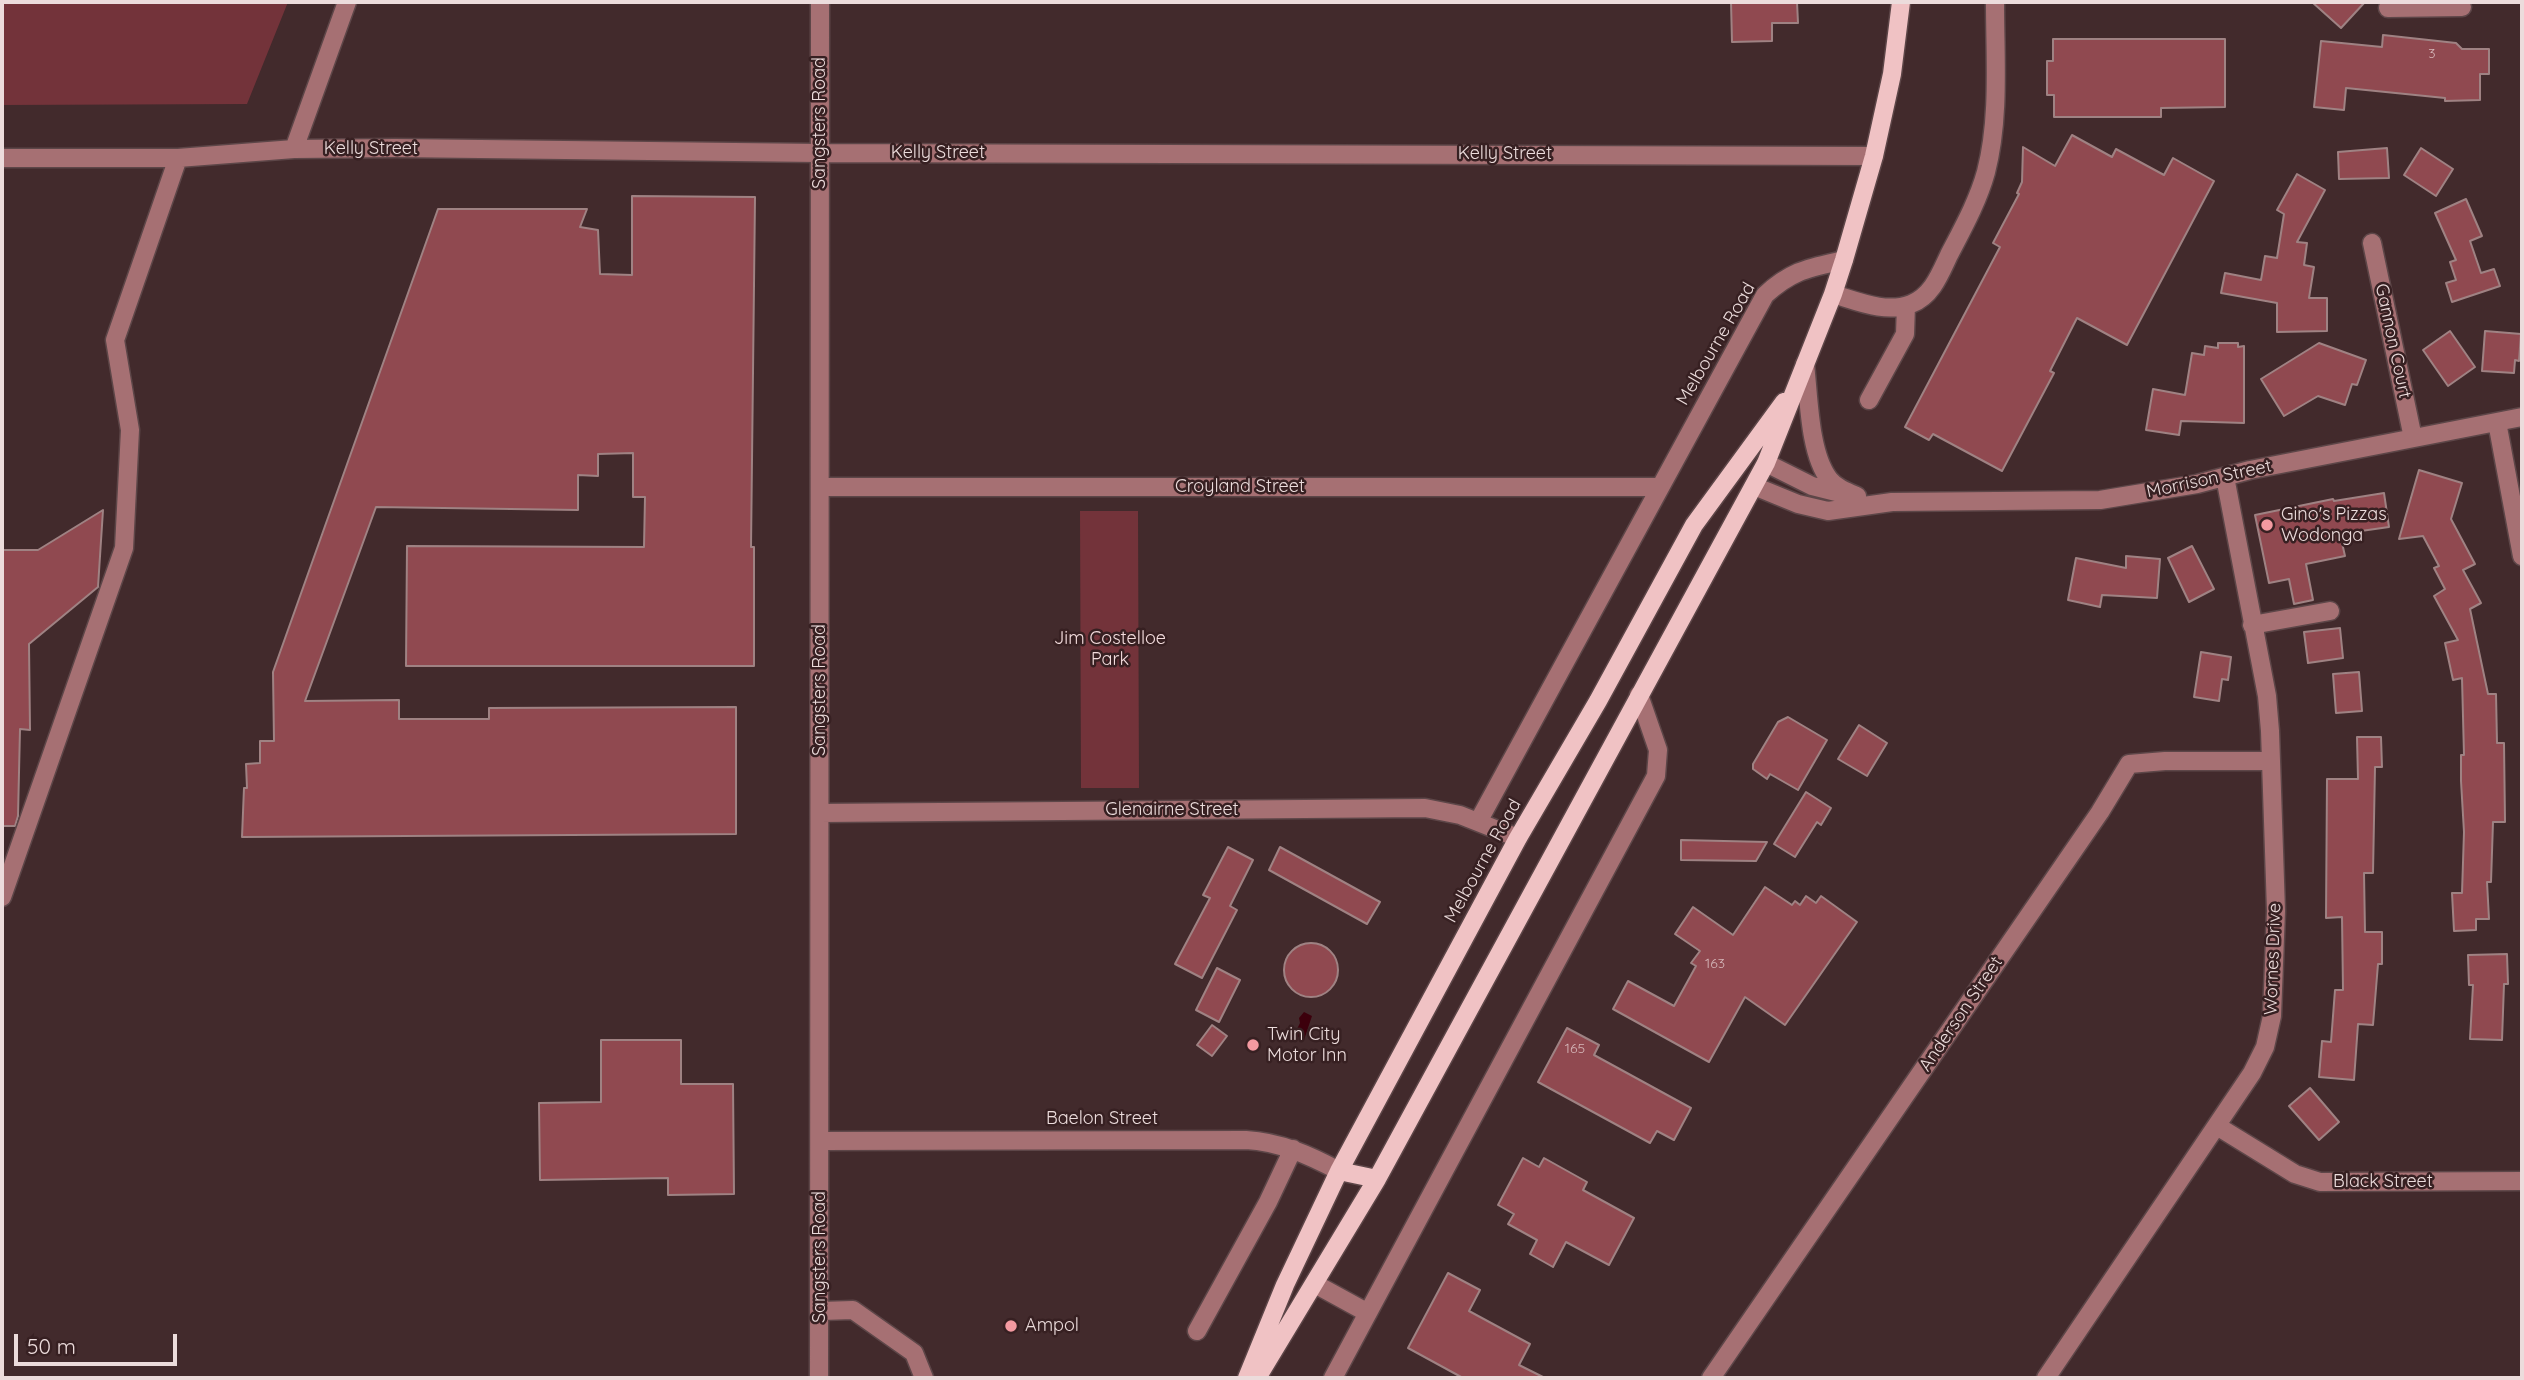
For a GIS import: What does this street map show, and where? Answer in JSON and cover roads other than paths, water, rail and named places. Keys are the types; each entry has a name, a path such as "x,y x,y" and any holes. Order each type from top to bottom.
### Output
{"main road":[{"name":"Melbourne Road","path":"1257,1378 1377,1179 1766,463 1844,260 1874,156 1892,74 1901,2"},
{"name":"Melbourne Road","path":"1247,1378 1290,1274 1339,1171 1518,838 1706,507 1795,387"},
{"path":"1740,461 1766,463"},
{"path":"1740,461 1754,486"},
{"path":"1598,701 1628,716"},
{"name":"Baelon Street","path":"1339,1171 1377,1179"}],"street":[{"path":"294,149 347,2"},
{"name":"Sangsters Road","path":"819,1378 820,2"},
{"path":"1833,294 1875,306 1906,306 1919,301 1933,287 1967,220 1986,170 1995,104 1995,2"},
{"path":"2388,8 2426,4 2462,6"},
{"name":"Kelly Street","path":"2,158 178,158 294,149 1874,156"},
{"path":"2,897 124,548 130,430 115,340 178,158"},
{"name":"Gannon Court","path":"2372,243 2413,438"},
{"name":"Melbourne Road","path":"1478,822 1765,295 1797,271 1844,260"},
{"path":"1869,400 1905,334 1906,306"},
{"name":"Morrison Street","path":"1805,364 1820,462 1833,483 1857,496"},
{"name":"Morrison Street","path":"1754,486 1823,511 1892,502 2100,500 2197,484 2250,470 2522,417"},
{"path":"2497,422 2522,556"},
{"name":"Morrison Street","path":"1766,463 1812,486 1892,502"},
{"name":"Wornes Drive","path":"2046,1378 2252,1073 2265,1047 2272,1016 2276,911 2267,696 2225,477"},
{"name":"Croyland Street","path":"820,487 1659,487"},
{"path":"2252,625 2330,611"},
{"path":"1333,1378 1656,776 1658,750 1639,695"},
{"name":"Anderson Street","path":"1711,1378 2100,812 2129,764 2165,761 2270,761"},
{"name":"Glenairne Street","path":"820,813 1425,808 1460,815 1518,838"},
{"name":"Black Street","path":"2217,1126 2295,1174 2320,1182 2522,1181"},
{"name":"Baelon Street","path":"820,1141 1238,1139 1269,1142 1293,1149 1339,1171"},
{"path":"1197,1331 1272,1194 1293,1149"},
{"path":"1315,1284 1368,1313"},
{"path":"821,1311 853,1310 914,1353 924,1378"}],"place":[{"name":"Gino's Pizzas Wodonga","path":"2267,525"},
{"name":"Twin City Motor Inn","path":"1253,1045"},
{"name":"Ampol","path":"1011,1326"}],"park label":[{"name":"Jim Costelloe Park","path":"1110,649"}]}
